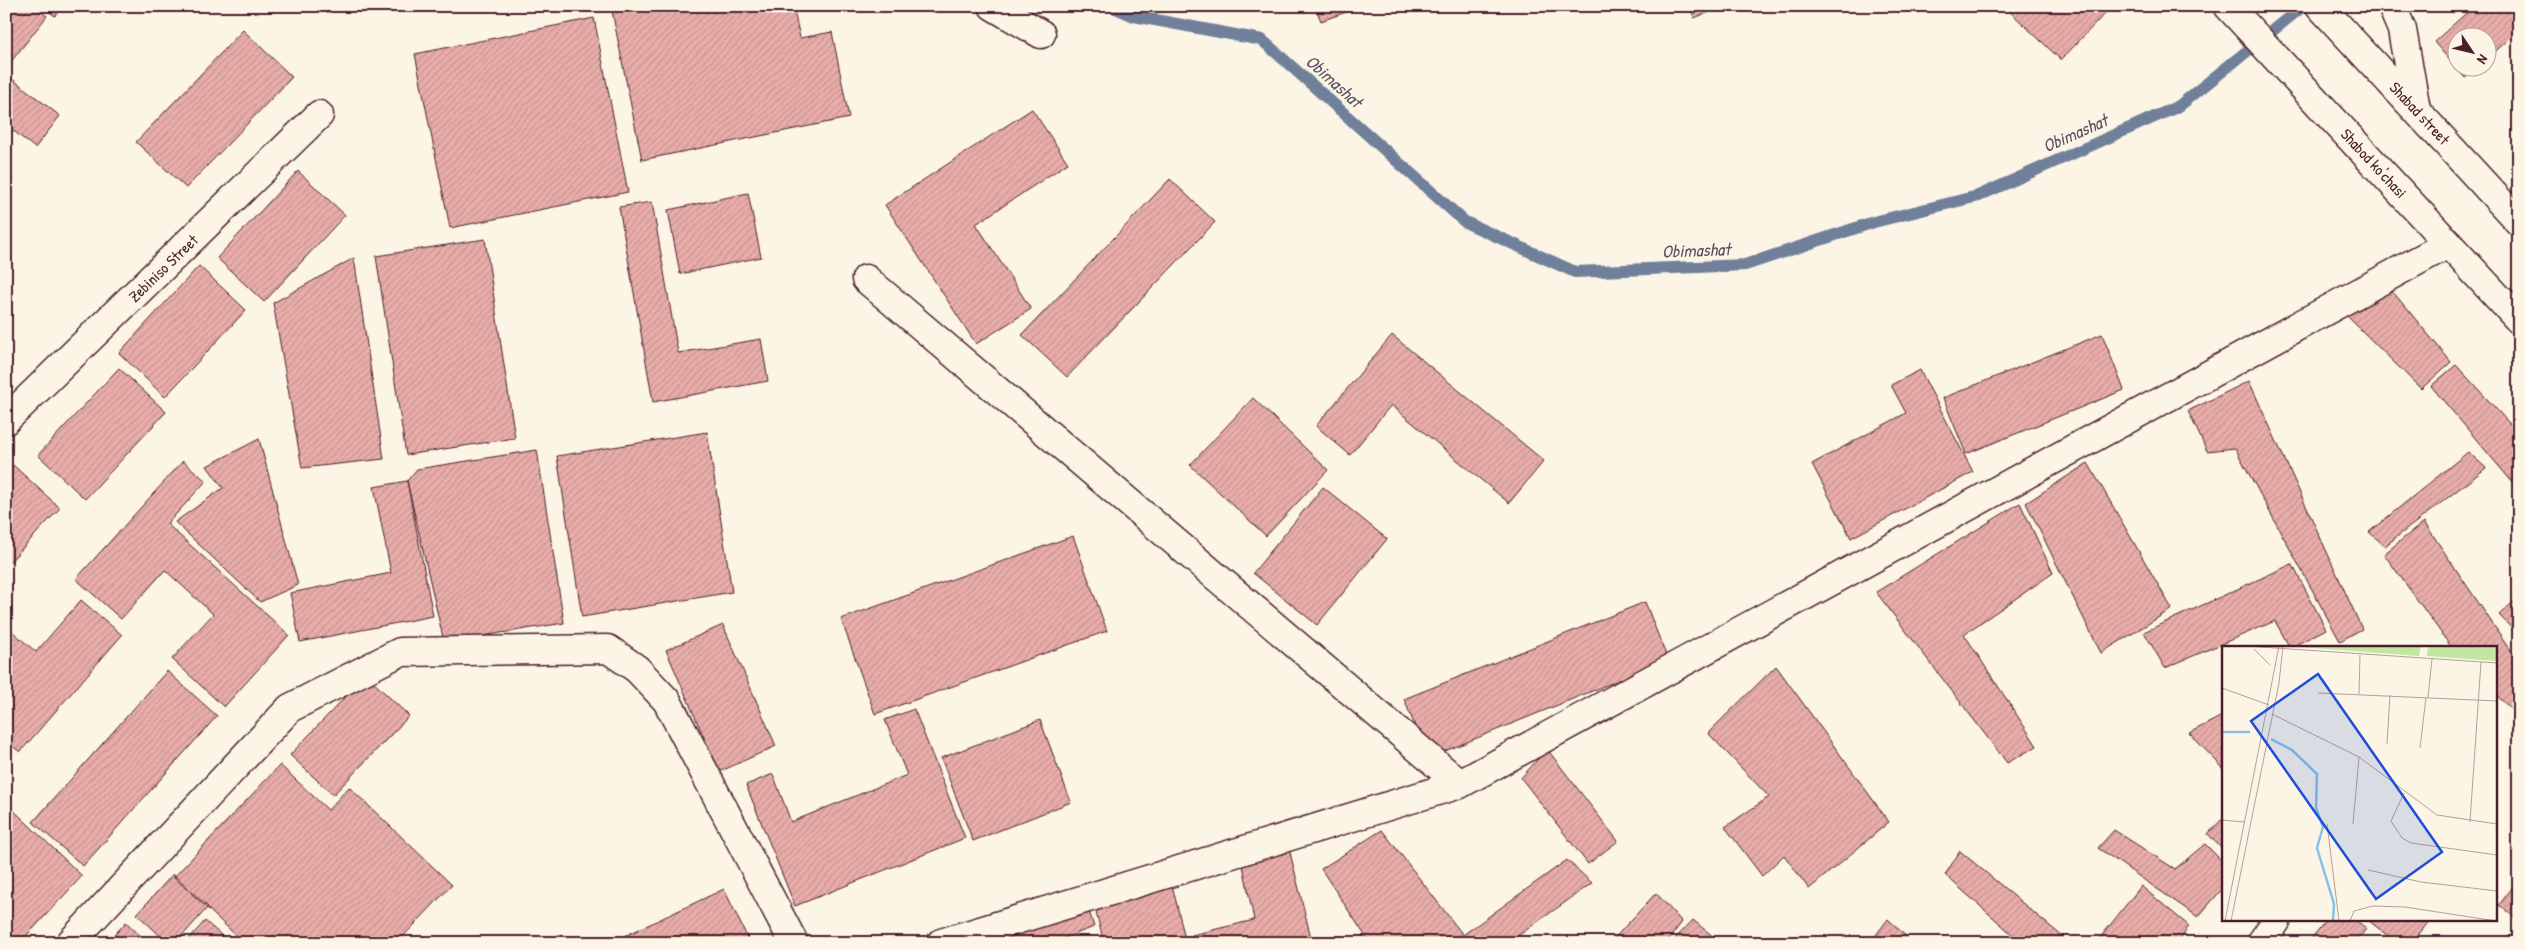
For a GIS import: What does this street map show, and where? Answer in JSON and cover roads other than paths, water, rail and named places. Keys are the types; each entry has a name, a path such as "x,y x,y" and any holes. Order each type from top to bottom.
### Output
{"street":[{"path":"993,6 1042,34"},
{"name":"Shabod ko'chasi","path":"2228,6 2519,320"},
{"name":"Shabad street","path":"2320,6 2519,222"},
{"path":"2392,6 2402,30 2416,109"},
{"name":"Zebiniso Street","path":"6,420 319,115"},
{"path":"941,943 1460,784 2448,244"},
{"path":"866,279 1460,784"},
{"path":"70,943 290,708 400,652 608,649 637,669 667,701 794,943"},
{"path":"2261,943 2276,922"}],"waterway":[{"name":"Obimashat","path":"1111,6 1134,16 1262,40 1465,222 1575,272 1745,265 1874,222 1978,196 2179,106 2303,6"}]}
